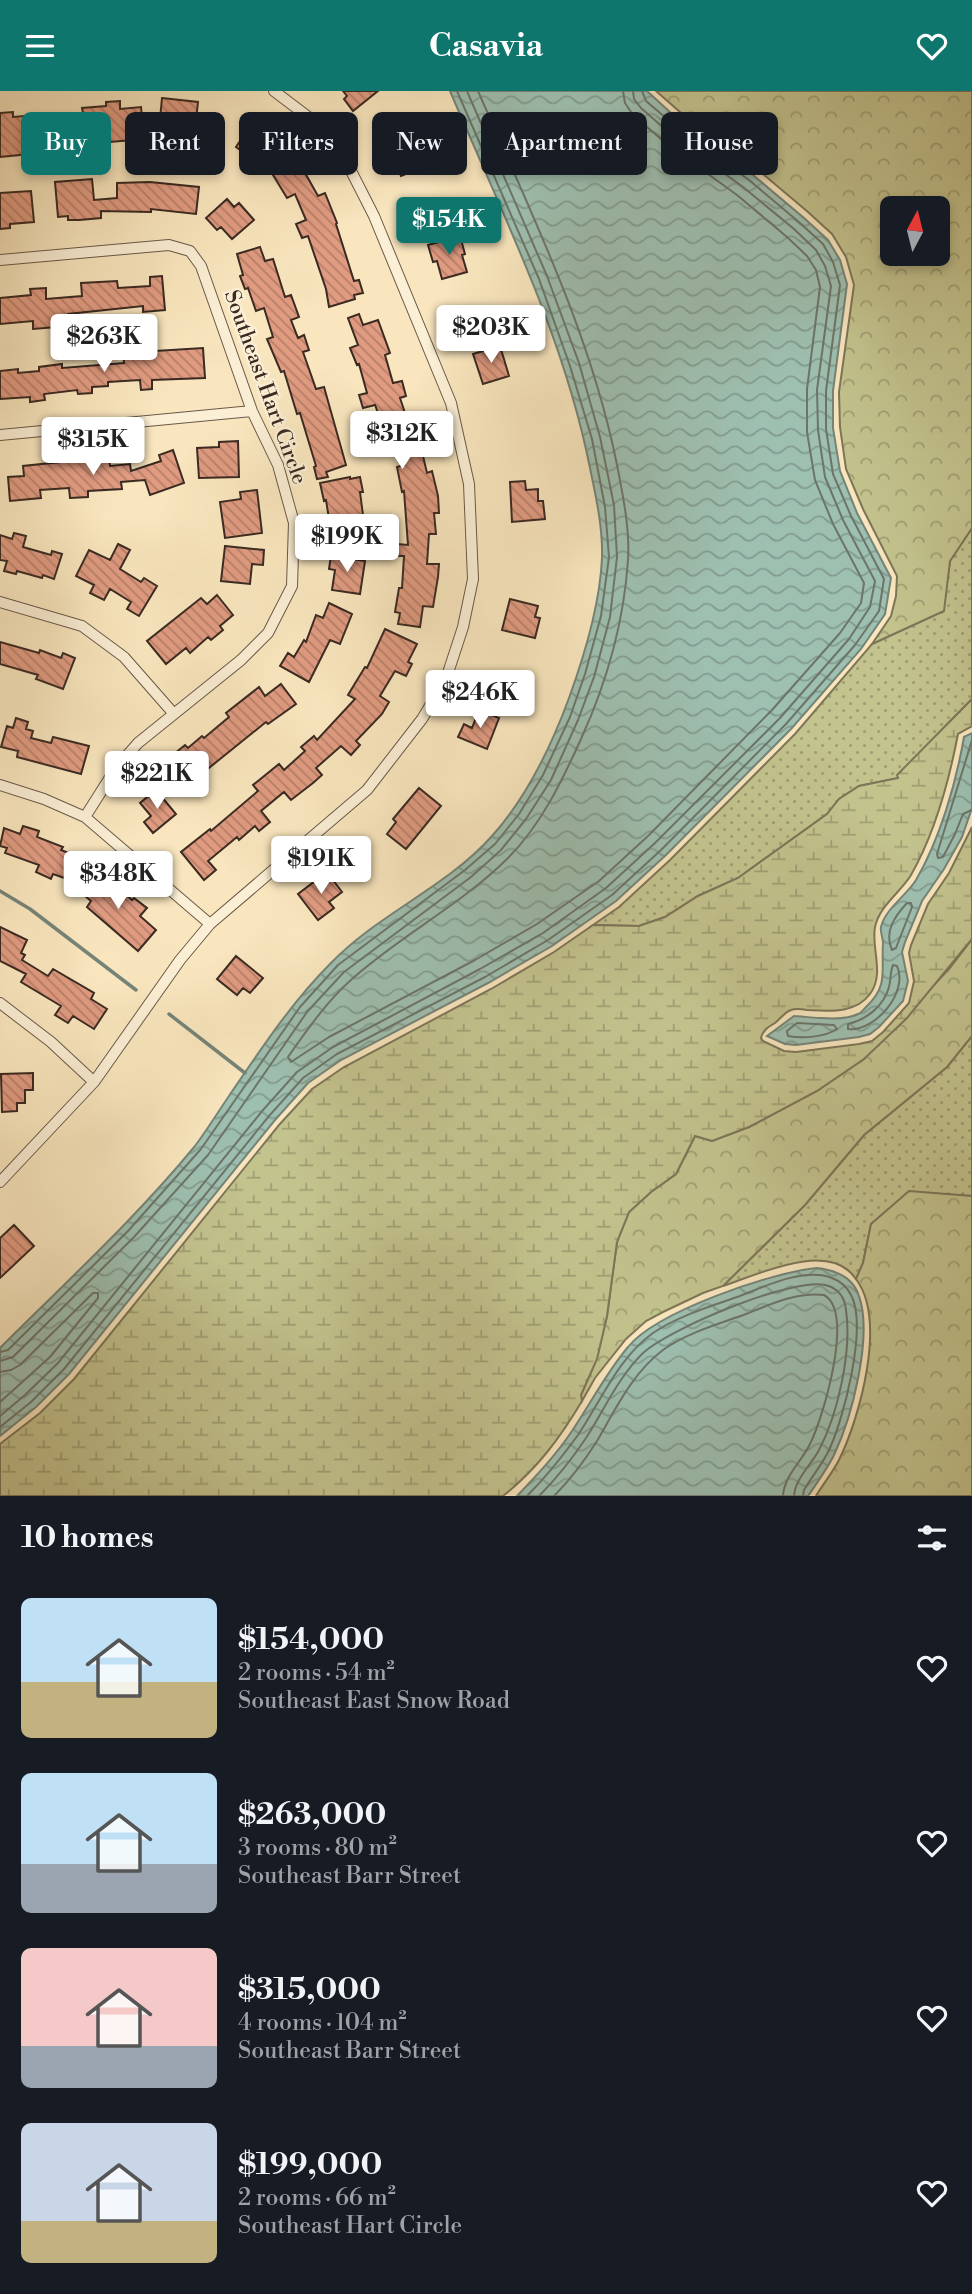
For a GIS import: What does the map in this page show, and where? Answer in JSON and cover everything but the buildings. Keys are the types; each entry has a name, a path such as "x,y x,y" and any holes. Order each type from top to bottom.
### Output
{"street":[{"path":"0,1182 94,1082 180,960 210,924 367,790 422,719 446,679 463,627 472,579 469,484 450,403 374,216 345,159 311,119 274,91"},
{"name":"Southeast Hart Circle","path":"0,260 169,245 190,251 201,266 252,411 278,465 294,523 292,586 268,633 241,660 131,751 116,768 85,817"},
{"path":"0,435 252,411"},
{"path":"0,602 82,626 124,657 174,713"},
{"path":"0,785 44,799 85,817 210,924"},
{"path":"0,1003 51,1042 94,1082"}],"green space":[{"path":"656,91 972,91 972,528 950,561 944,611 872,644 891,616 897,576 846,469 840,427 839,392 854,285 846,257 832,234 764,175 778,175 778,112 680,112"},
{"path":"972,528 972,699 898,775 899,778 859,786 839,799 827,814 738,878 698,896 665,917 639,926 593,925 619,907 670,860 795,734 872,644 943,611 950,561"},
{"path":"972,699 972,726 958,734 946,788 920,859 877,919 874,935 877,978 870,994 857,1005 842,1010 791,1010 766,1029 761,1038 784,1051 796,1052 859,1044 872,1041 883,1032 909,1003 914,981 909,953 911,945 928,904 949,873 972,827 972,939 907,1018 864,1059 817,1091 749,1127 712,1141 695,1136 676,1174 629,1212 617,1242 607,1316 597,1359 581,1395 582,1401 547,1452 527,1475 503,1496 0,1496 0,1444 40,1413 74,1379 279,1125 312,1089 344,1067 491,989 554,952 593,925 639,926 665,917 698,896 738,878 827,814 839,799 859,786 898,778 897,775"},
{"path":"972,939 972,1036 947,1067 864,1135 805,1205 723,1286 646,1321 626,1339 595,1378 582,1401 581,1395 597,1358 607,1316 617,1242 629,1212 676,1174 695,1136 712,1141 749,1127 817,1091 864,1059 949,969"},
{"path":"972,1036 972,1196 909,1192 871,1224 863,1263 856,1279 844,1267 829,1262 811,1261 773,1268 723,1286 805,1205 864,1135 947,1067"},
{"path":"909,1191 972,1196 972,1496 816,1496 839,1460 862,1395 870,1343 869,1319 865,1297 856,1279 863,1263 871,1224"}],"water":[{"path":"450,91 647,91 670,112 661,112 661,175 753,175 828,240 840,260 847,284 833,391 833,428 840,471 857,513 891,578 885,614 861,649 791,729 666,855 616,901 552,946 488,983 341,1060 308,1083 69,1374 36,1407 0,1436 0,1348 172,1173 199,1140 277,1027 331,963 370,930 434,886 474,854 505,821 537,771 575,681 595,611 601,576 602,547 597,501 579,419 548,323 487,175 647,175 647,112 481,112 481,162 467,130 467,112 459,112"},
{"path":"972,733 972,808 962,837 922,901 905,942 902,952 908,981 903,1001 879,1027 870,1034 859,1037 796,1045 785,1044 767,1036 794,1016 844,1018 860,1013 878,992 882,977 883,920 912,886 925,864 946,810 964,737"},
{"path":"817,1268 837,1273 848,1279 856,1289 863,1313 864,1332 854,1399 841,1439 825,1471 808,1496 517,1496 559,1448 613,1367 642,1334 663,1320 716,1296 772,1277"}],"waterway":[{"path":"0,891 30,909 136,990"},
{"path":"169,1014 245,1073"}]}
